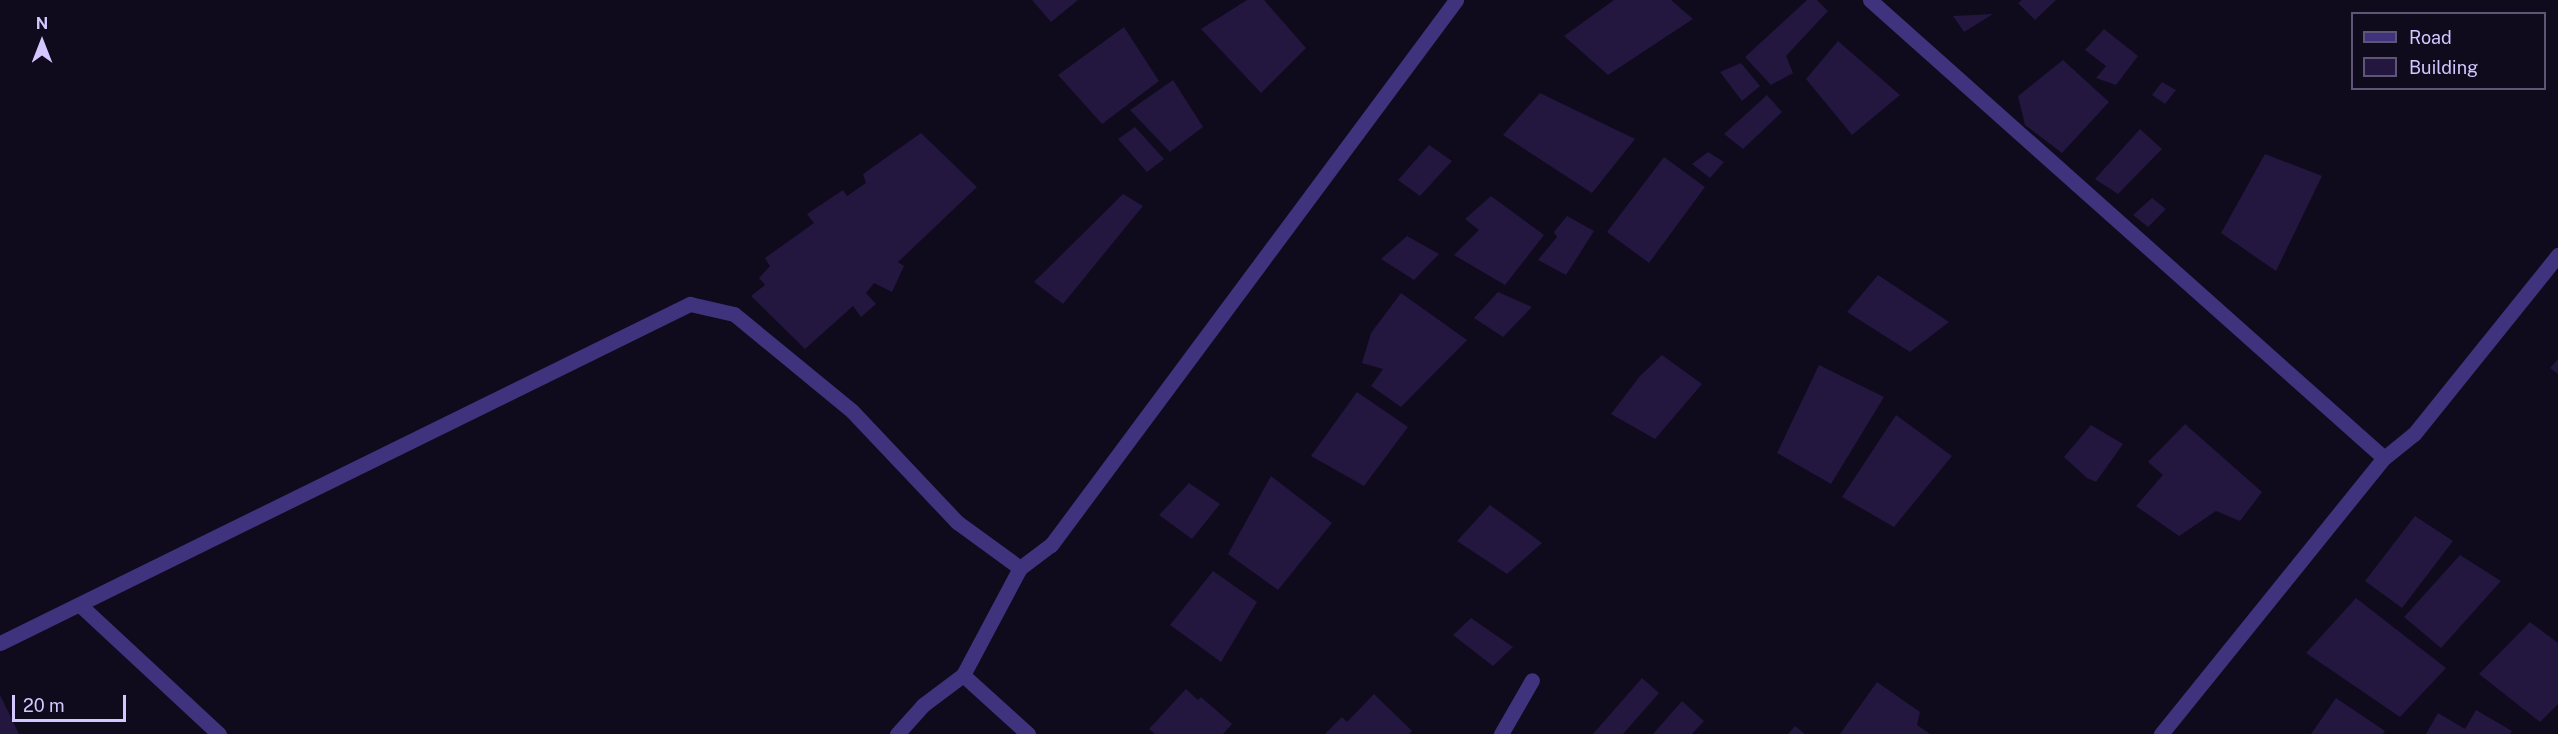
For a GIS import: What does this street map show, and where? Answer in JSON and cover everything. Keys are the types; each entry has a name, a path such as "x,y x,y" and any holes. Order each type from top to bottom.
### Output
{"street":[{"path":"897,734 923,705 963,675 1020,568 1051,545 1456,0"},
{"path":"1870,0 2384,458"},
{"path":"2161,734 2384,458 2414,434 2558,255"},
{"path":"0,643 690,304 734,314 852,411 957,522 1020,568"},
{"path":"80,605 219,734"},
{"path":"963,675 1028,734"},
{"path":"1501,734 1532,680"}],"building":[{"path":"1032,0 1078,0 1051,22"},
{"path":"1247,0 1264,0 1306,48 1261,93 1201,29"},
{"path":"1614,0 1671,0 1693,19 1608,75 1564,36"},
{"path":"1807,0 1817,0 1828,11 1786,56 1793,73 1771,85 1745,57"},
{"path":"2022,0 2056,0 2035,20 2018,3"},
{"path":"1993,14 1964,32 1953,16"},
{"path":"1124,27 1159,81 1102,124 1058,75"},
{"path":"2104,29 2138,56 2116,85 2096,78 2106,66 2085,50"},
{"path":"1838,41 1900,95 1852,135 1806,79"},
{"path":"2063,60 2109,102 2062,153 2025,125 2018,96"},
{"path":"1741,63 1760,86 1742,101 1720,72"},
{"path":"1173,80 1203,127 1170,152 1130,110"},
{"path":"2162,82 2176,90 2165,104 2152,95"},
{"path":"1540,93 1635,139 1592,193 1503,135"},
{"path":"1767,95 1782,112 1743,149 1724,134"},
{"path":"1135,127 1164,159 1147,172 1118,139"},
{"path":"2140,129 2162,149 2118,194 2095,179"},
{"path":"921,133 977,187 898,262 904,266 892,292 874,283 866,293 876,304 861,317 853,306 805,349 751,296 765,285 759,278 770,266 765,258 814,223 807,214 843,190 847,196 866,183 863,174"},
{"path":"1429,145 1452,161 1420,196 1398,180"},
{"path":"1708,152 1724,162 1710,178 1692,164"},
{"path":"2265,154 2322,176 2276,271 2221,233"},
{"path":"1664,157 1705,187 1649,263 1607,232"},
{"path":"1123,194 1143,206 1063,304 1034,282"},
{"path":"1491,196 1544,235 1505,285 1454,255 1479,230 1465,219"},
{"path":"2152,198 2166,209 2148,227 2133,215"},
{"path":"1567,216 1594,231 1566,275 1538,260 1557,237 1554,232"},
{"path":"1407,236 1439,254 1414,280 1381,259"},
{"path":"1878,275 1949,322 1910,352 1847,312"},
{"path":"1498,292 1532,307 1503,337 1474,318"},
{"path":"1401,293 1467,340 1401,407 1371,386 1383,369 1362,363 1371,333"},
{"path":"1662,355 1702,384 1655,439 1611,414 1640,376"},
{"path":"2558,359 2558,374 2550,368"},
{"path":"1819,365 1884,397 1831,484 1777,453"},
{"path":"1357,392 1408,427 1364,486 1311,456"},
{"path":"1896,415 1952,456 1894,527 1842,497"},
{"path":"2185,424 2262,492 2240,521 2216,511 2179,536 2136,506 2163,475 2148,462"},
{"path":"2091,425 2123,444 2096,482 2087,478 2064,457"},
{"path":"1271,476 1332,523 1278,590 1228,554"},
{"path":"1189,483 1220,504 1192,539 1159,515"},
{"path":"1490,505 1542,543 1507,574 1457,541"},
{"path":"2415,516 2453,541 2402,608 2365,581"},
{"path":"2460,555 2501,581 2441,648 2404,617"},
{"path":"1213,571 1257,602 1221,662 1170,625"},
{"path":"2356,598 2446,668 2400,717 2306,653"},
{"path":"1471,618 1513,647 1493,666 1453,635"},
{"path":"2530,622 2558,643 2558,704 2540,722 2479,674"},
{"path":"1642,678 1659,693 1623,734 1593,734"},
{"path":"1877,682 1920,712 1917,725 1930,734 1840,734"},
{"path":"1186,689 1198,700 1201,697 1232,724 1223,734 1155,734 1149,729"},
{"path":"1374,694 1412,731 1409,734 1325,734 1342,717 1347,722"},
{"path":"0,695 19,734 0,734"},
{"path":"2336,698 2385,731 2383,734 2311,734"},
{"path":"1682,701 1704,721 1692,734 1653,734"},
{"path":"2476,710 2512,731 2510,734 2426,734 2438,713 2465,729"},
{"path":"1795,726 1805,734 1788,734"}]}
